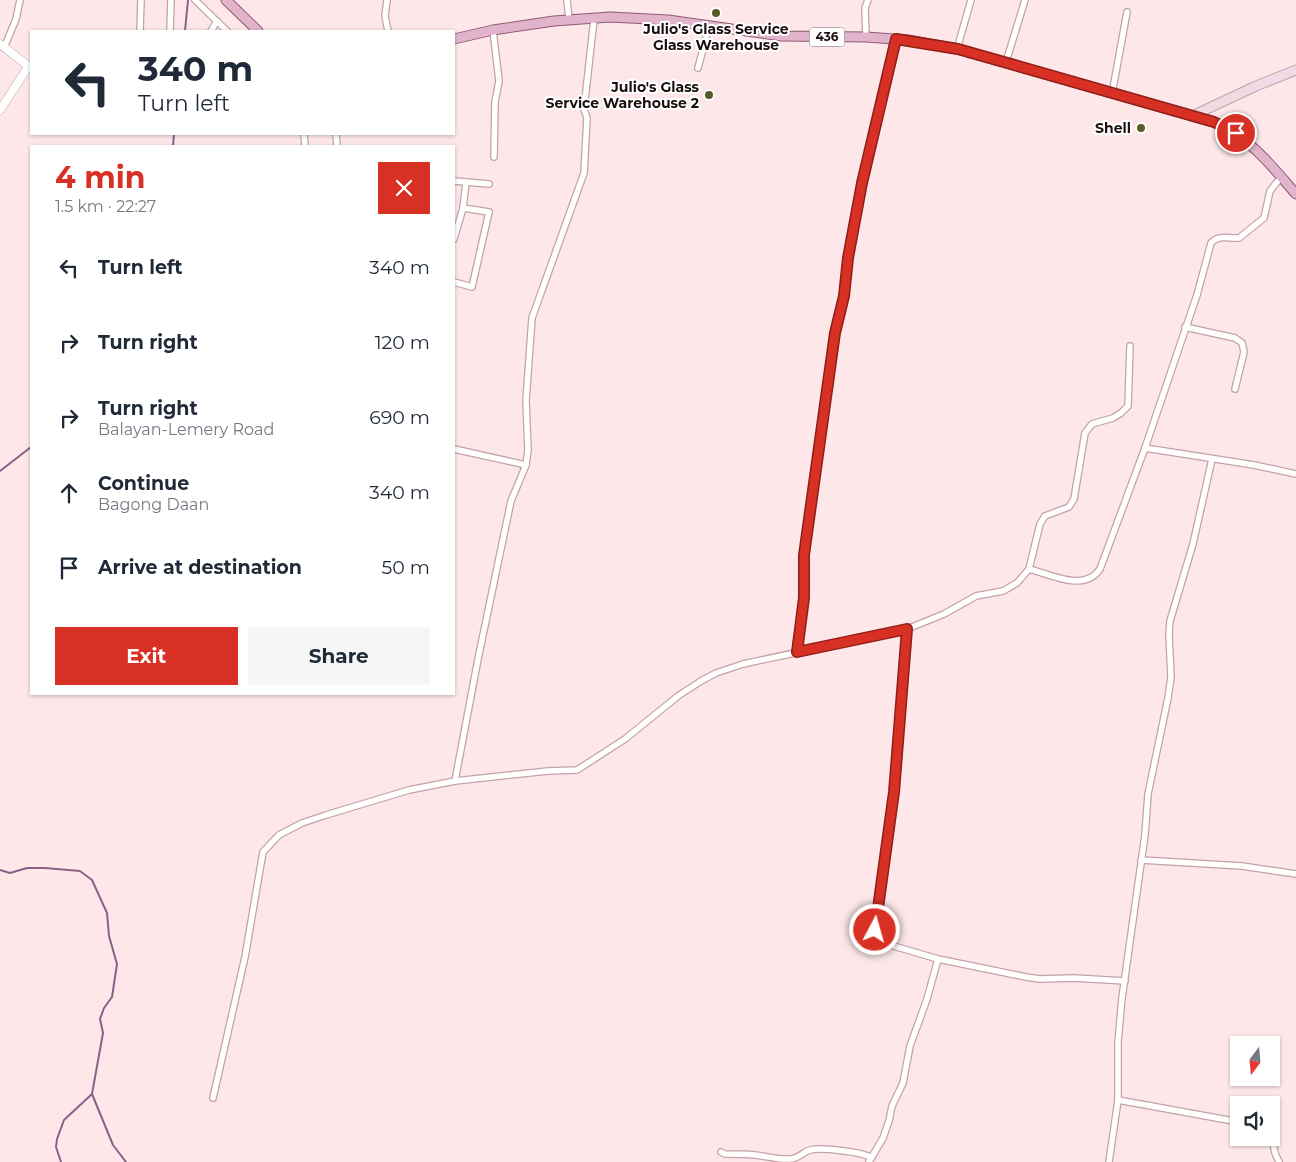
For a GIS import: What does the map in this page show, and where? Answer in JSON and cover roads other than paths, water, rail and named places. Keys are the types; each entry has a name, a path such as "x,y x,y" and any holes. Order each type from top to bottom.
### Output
{"main road":[{"path":"226,0 257,30"},
{"name":"436","path":"455,39 494,30 569,20 643,18 782,36 896,39 958,49 1214,122 1236,133 1265,158 1296,194"},
{"path":"1192,116 1256,86 1296,70"}],"street":[{"path":"0,110 30,68 2,46 16,19 20,0"},
{"path":"140,30 142,0"},
{"path":"170,30 172,0"},
{"path":"195,0 226,30"},
{"path":"387,0 385,16 388,30"},
{"path":"567,0 569,20"},
{"path":"866,37 865,8 868,0"},
{"path":"958,49 971,0"},
{"path":"1006,62 1025,0"},
{"path":"1112,94 1127,12"},
{"path":"455,781 511,501 526,465 528,450 526,401 532,318 584,173 587,118 584,108 594,18"},
{"path":"212,30 216,21"},
{"path":"698,68 709,26"},
{"path":"494,30 499,81 495,102 494,157"},
{"path":"797,652 804,598 804,555 835,333 844,296 848,258 862,183 896,39"},
{"path":"1029,569 1068,581 1089,579 1096,575 1103,562 1145,448 1211,244 1219,237 1239,238 1264,218 1270,191 1282,178"},
{"path":"455,180 489,184"},
{"path":"455,236 463,208 466,182"},
{"path":"455,282 472,287 489,212 463,208"},
{"path":"1185,327 1235,338 1242,343 1244,352 1235,389"},
{"path":"212,1098 245,957 263,852 279,835 318,817 409,790 455,781 548,770 577,770 625,739 678,696 716,673 743,664 907,629 944,614 976,596 1003,590 1017,583 1029,569 1040,524 1045,516 1069,507 1074,499 1085,433 1092,424 1113,418 1128,406 1130,346"},
{"path":"1145,448 1254,465 1296,474"},
{"path":"455,449 526,465"},
{"path":"1109,1162 1118,1100 1118,1042 1146,825 1148,794 1171,677 1168,634 1170,621 1194,544 1212,459"},
{"path":"907,629 894,792 875,930 876,938 880,942 969,966 1040,978 1125,981"},
{"path":"1141,860 1242,866 1296,874"},
{"path":"721,1152 725,1154 791,1159 809,1150 817,1149 856,1152 864,1154 870,1160 884,1138 892,1106 903,1083 910,1046 927,999 938,959"},
{"path":"1118,1100 1188,1111 1230,1120"},
{"path":"1274,1146 1279,1162"}],"waterway":[{"path":"185,30 188,0"},
{"path":"173,145 174,135"},
{"path":"0,471 30,448"},
{"path":"0,870 10,873 27,868 80,871 92,880 107,913 109,936 117,964 112,997 104,1008 100,1019 103,1033 92,1094 64,1120 57,1139 56,1147 61,1162"},
{"path":"92,1094 113,1145 126,1162"}],"place":[{"name":"Julio's Glass Service Glass Warehouse","path":"716,13"},
{"name":"Julio's Glass Service Warehouse 2","path":"709,95"},
{"name":"Shell","path":"1141,128"}]}
